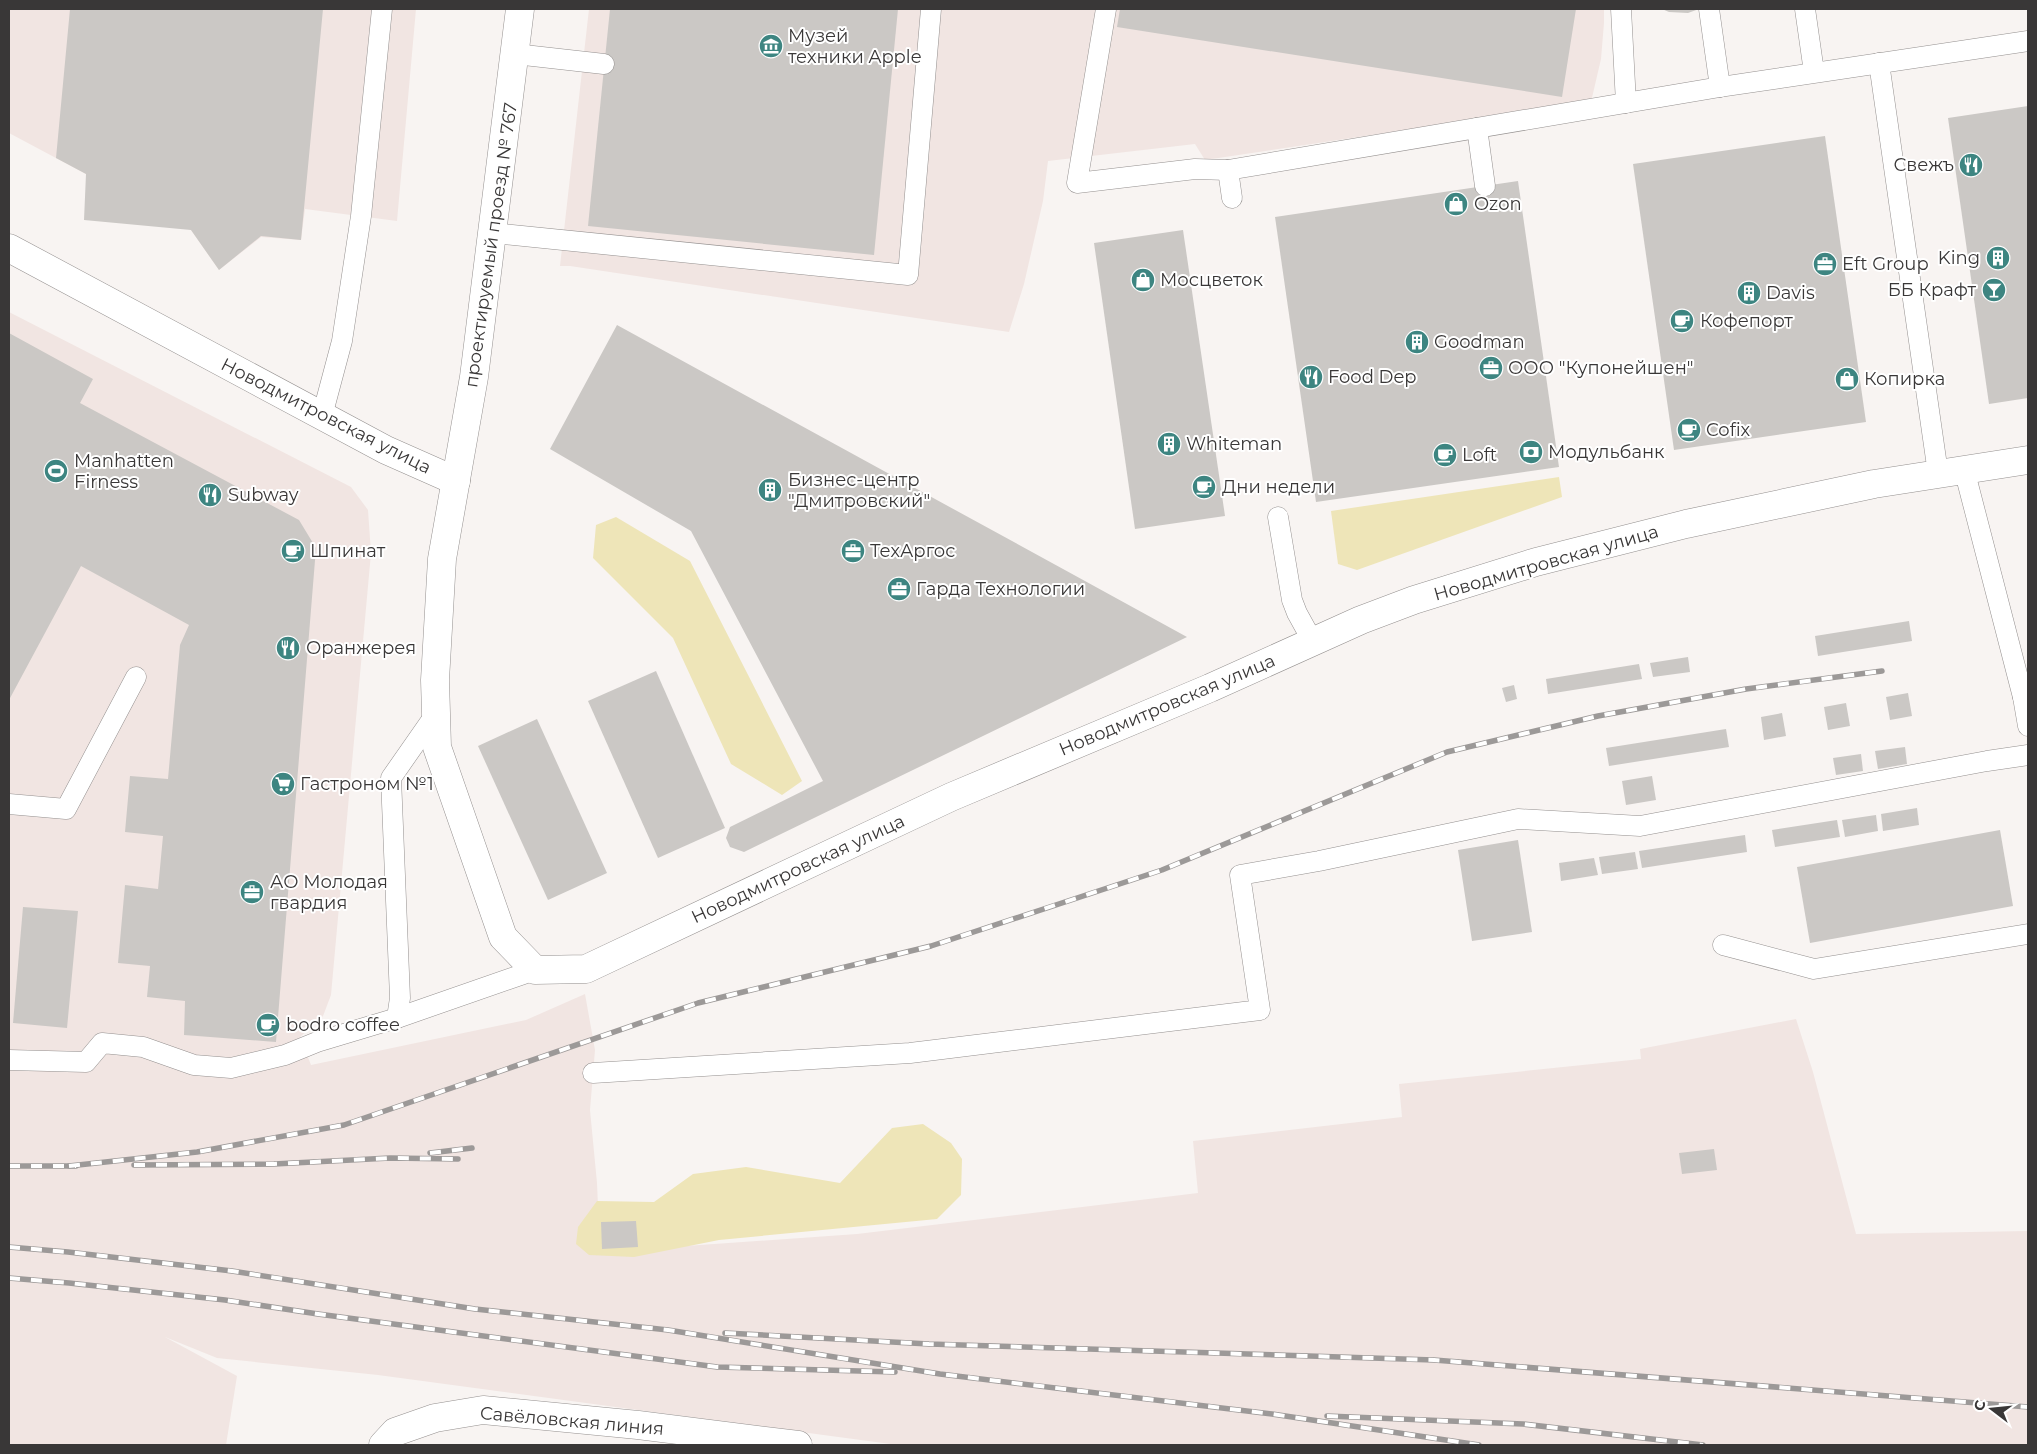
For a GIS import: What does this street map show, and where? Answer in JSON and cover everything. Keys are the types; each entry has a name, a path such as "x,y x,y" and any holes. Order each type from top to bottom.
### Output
{"street":[{"name":"проектируемый проезд № 767","path":"456,481 474,377 516,54 520,9"},
{"name":"Новодмитровская улица","path":"9,248 386,450 456,481"},
{"name":"Новодмитровская улица","path":"535,970 586,969 951,797 1210,688 1361,620 1414,600 1536,562 1686,524 1864,486 2028,460"},
{"path":"456,481 442,559 435,680 437,747 503,937 535,970"},
{"name":"Савёловская линия","path":"383,1445 395,1432 435,1418 483,1410 638,1425 752,1442 798,1445"}],"lane":[{"path":"322,416 342,341 361,216 382,9"},
{"path":"493,233 908,275 931,9"},
{"path":"1106,9 1077,183 1195,169 1228,170 1720,87 2028,41"},
{"path":"1621,9 1626,103"},
{"path":"1709,9 1720,87"},
{"path":"1805,9 1814,72"},
{"path":"516,54 604,64"},
{"path":"1879,63 1951,471 2026,696 2028,726"},
{"path":"1477,128 1485,186"},
{"path":"1228,170 1232,198"},
{"path":"1278,517 1292,600 1312,642"},
{"path":"9,804 66,809 136,677"},
{"path":"397,1018 400,998 391,778 435,715"},
{"path":"593,1073 910,1053 1260,1010 1240,875 1318,861 1518,819 1640,826 2028,755"},
{"path":"1723,945 1814,969 2028,934"},
{"path":"9,1060 86,1062 102,1043 143,1047 194,1065 231,1068 285,1055 317,1042 397,1018 535,970"}],"shaded area":[{"path":"9,9 416,9 397,221 305,209 301,240 261,237 219,270 191,230 9,133"},
{"path":"589,9 1604,9 1604,23 1601,59 1591,102 1205,160 1195,144 1048,161 1043,201 1024,284 1009,332 560,266"},
{"path":"9,312 351,487 368,510 371,553 331,995 323,1016 300,1037 311,1065 526,1020 585,994 595,1050 590,1110 597,1183 600,1252 857,1234 1198,1193 1193,1141 1402,1117 1399,1084 1641,1059 1640,1049 1796,1019 1813,1072 1856,1234 2028,1231 2028,1445 898,1445 378,1375 217,1358 165,1337 237,1376 226,1445 9,1445"},
{"path":"1559,477 1562,497 1357,570 1338,564 1331,511"},
{"path":"616,517 690,561 802,781 782,795 731,764 673,638 593,558 596,525"},
{"path":"923,1124 951,1143 962,1159 961,1195 937,1219 719,1240 634,1257 589,1255 576,1244 578,1227 597,1201 654,1202 693,1174 746,1167 840,1183 892,1128"}],"building":[{"path":"70,9 323,9 301,240 261,236 219,270 191,230 84,220 86,174 56,158"},
{"path":"610,9 898,9 874,255 588,226"},
{"path":"1120,9 1576,9 1562,97 1117,27"},
{"path":"1662,9 1699,9 1688,13 1669,12"},
{"name":"King","path":"2028,106 2028,398 1989,404 1948,118"},
{"name":"Davis","path":"1825,136 1866,422 1674,450 1633,164"},
{"name":"Goodman","path":"1518,181 1559,467 1316,502 1275,217"},
{"name":"Whiteman","path":"1183,230 1225,516 1135,529 1094,243"},
{"name":"Бизнес-центр \"Дмитровский\"","path":"617,325 1187,637 744,852 730,847 726,838 730,827 823,781 691,531 550,449"},
{"path":"9,333 93,379 80,403 299,520 316,548 276,1042 184,1035 185,1001 147,997 150,966 118,963 125,885 158,889 163,836 125,832 130,776 168,779 180,645 189,625 81,566 9,700"},
{"path":"1909,621 1912,641 1818,656 1815,636"},
{"path":"1688,657 1690,672 1653,677 1650,663"},
{"path":"1639,664 1642,679 1548,694 1546,679"},
{"path":"656,671 725,828 658,858 588,701"},
{"path":"1514,685 1517,699 1506,702 1502,688"},
{"path":"1908,693 1912,716 1890,720 1886,697"},
{"path":"1846,703 1850,726 1828,730 1824,707"},
{"path":"1782,713 1786,736 1764,740 1761,717"},
{"path":"537,719 607,873 548,900 478,746"},
{"path":"1726,729 1729,747 1609,766 1606,748"},
{"path":"1905,747 1907,764 1878,769 1875,751"},
{"path":"1861,754 1863,771 1836,775 1833,758"},
{"path":"1652,776 1656,800 1626,805 1622,781"},
{"path":"1917,808 1919,825 1883,831 1881,814"},
{"path":"1876,815 1878,831 1845,837 1842,820"},
{"path":"1837,820 1840,837 1775,847 1772,830"},
{"path":"2000,830 2013,906 1810,943 1797,867"},
{"path":"1745,835 1747,852 1642,868 1639,851"},
{"path":"1518,840 1532,932 1472,941 1458,850"},
{"path":"1635,852 1638,869 1602,874 1599,857"},
{"path":"1594,858 1598,875 1561,881 1559,863"},
{"path":"23,907 78,911 67,1028 13,1023"},
{"path":"1714,1149 1717,1170 1682,1174 1679,1153"},
{"path":"636,1221 638,1247 602,1249 601,1222"}],"railway":[{"path":"69,1166 197,1152 344,1125 698,1003 931,946 1162,870 1447,752 1598,716 1746,689 1882,671"},
{"path":"430,1153 472,1148"},
{"path":"134,1165 274,1164 390,1158 458,1159"},
{"path":"9,1166 76,1166"},
{"path":"9,1247 232,1271 475,1309 668,1330 940,1374 1272,1414 1479,1445"},
{"path":"9,1278 225,1300 717,1367 895,1372"},
{"path":"725,1333 929,1344 1434,1360 2028,1407"},
{"path":"1327,1416 1523,1424 1703,1445"}],"place":[{"name":"Музей техники Apple","path":"771,46"},
{"name":"Свежъ","path":"1971,165"},
{"name":"Ozon","path":"1456,204"},
{"name":"King","path":"1998,258"},
{"name":"Eft Group","path":"1825,264"},
{"name":"Мосцветок","path":"1143,280"},
{"name":"ББ Крафт","path":"1994,290"},
{"name":"Davis","path":"1749,293"},
{"name":"Кофепорт","path":"1682,321"},
{"name":"Goodman","path":"1417,342"},
{"name":"ООО \"Купонейшен\"","path":"1491,368"},
{"name":"Food Dep","path":"1311,377"},
{"name":"Копирка","path":"1847,379"},
{"name":"Cofix","path":"1689,430"},
{"name":"Whiteman","path":"1169,444"},
{"name":"Модульбанк","path":"1531,452"},
{"name":"Loft","path":"1445,455"},
{"name":"Manhatten Firness","path":"56,471"},
{"name":"Дни недели","path":"1204,487"},
{"name":"Бизнес-центр \"Дмитровский\"","path":"770,490"},
{"name":"Subway","path":"210,495"},
{"name":"Шпинат","path":"293,551"},
{"name":"ТехАргос","path":"853,551"},
{"name":"Гарда Технологии","path":"899,589"},
{"name":"Оранжерея","path":"288,648"},
{"name":"Гастроном №1","path":"283,784"},
{"name":"АО Молодая гвардия","path":"252,892"},
{"name":"bodro coffee","path":"268,1025"}]}
